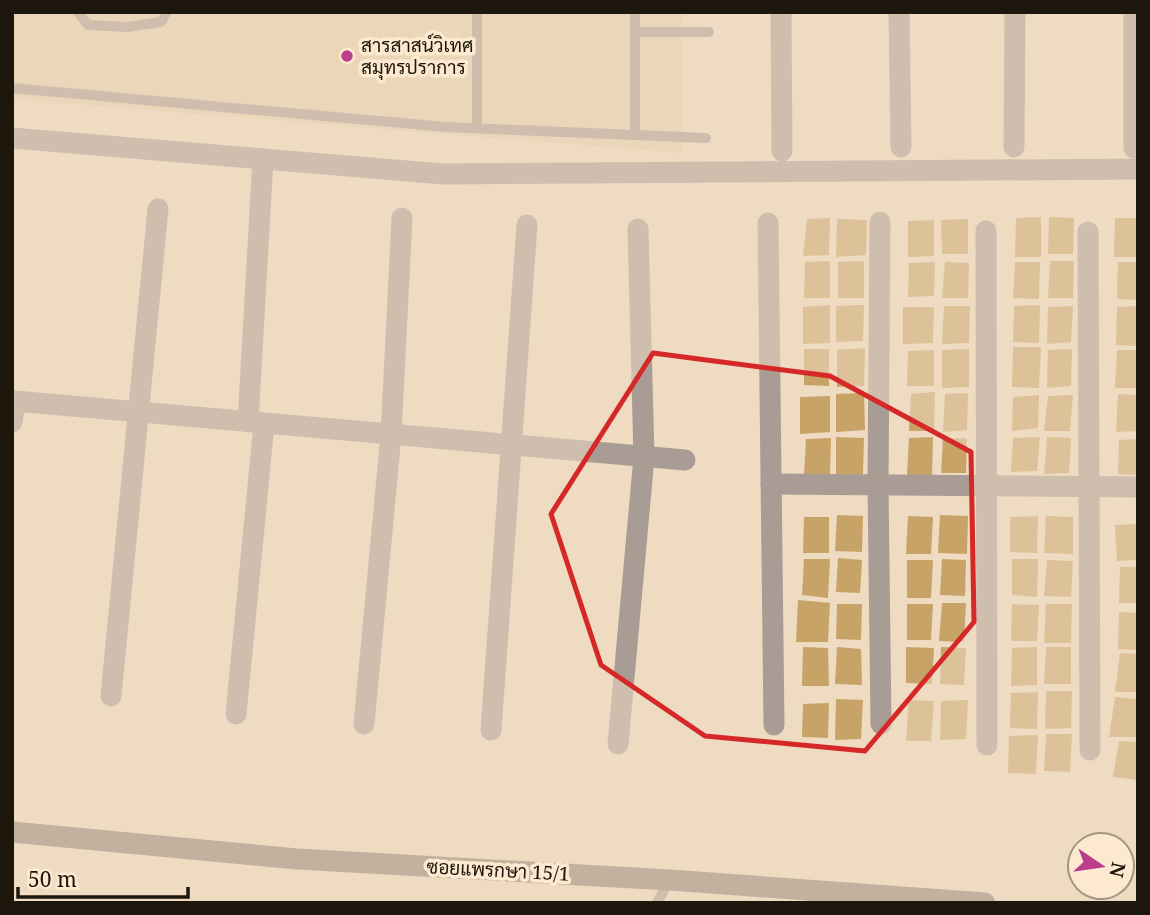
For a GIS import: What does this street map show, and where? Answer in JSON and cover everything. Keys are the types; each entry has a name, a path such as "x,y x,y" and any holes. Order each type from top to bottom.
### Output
{"street":[{"path":"781,12 782,151"},
{"path":"899,12 901,147"},
{"path":"1014,147 1015,12"},
{"path":"1134,12 1135,148"},
{"path":"12,138 443,174 1138,169"},
{"path":"236,714 256,423 263,159"},
{"path":"111,696 158,209"},
{"path":"364,724 391,435 402,218"},
{"path":"880,222 878,485 881,724"},
{"path":"768,223 774,725"},
{"path":"491,730 527,225"},
{"path":"618,744 644,457 638,229"},
{"path":"986,231 987,745"},
{"path":"1088,232 1090,750"},
{"path":"12,422 15,401 513,447 685,460"},
{"path":"771,484 1138,487"},
{"name":"ซอยแพรกษา 15/1","path":"12,832 297,859 670,880 829,897 985,903"}],"lane":[{"path":"78,12 89,25 127,27 162,22 167,12"},
{"path":"477,12 477,128"},
{"path":"635,12 635,135"},
{"path":"636,32 709,32"},
{"path":"12,88 477,128 706,138"},
{"path":"657,903 670,880"}],"highlighted area":[{"path":"653,353 830,376 971,452 974,622 865,751 705,736 601,665 551,514"}],"shaded area":[{"name":"สารสาสน์วิเทศ สมุทรปราการ","path":"12,12 683,12 682,153 12,99"}],"building":[{"path":"1041,217 1041,257 1015,257 1016,218"},
{"path":"1049,217 1074,218 1073,254 1048,254"},
{"path":"830,218 829,255 803,256 807,219"},
{"path":"1115,218 1138,218 1138,257 1114,257"},
{"path":"837,219 867,220 866,255 836,257"},
{"path":"968,219 968,254 942,254 941,220"},
{"path":"934,220 934,256 908,257 908,221"},
{"path":"830,261 830,298 804,298 805,262"},
{"path":"864,261 864,298 838,298 838,262"},
{"path":"1050,261 1074,261 1073,298 1048,298"},
{"path":"935,262 934,296 908,297 909,263"},
{"path":"945,262 969,263 968,298 942,298"},
{"path":"1015,262 1040,262 1039,299 1013,298"},
{"path":"1118,262 1138,262 1138,300 1117,299"},
{"path":"830,305 830,343 803,344 803,307"},
{"path":"864,305 863,341 836,342 836,306"},
{"path":"1040,305 1039,343 1013,342 1014,306"},
{"path":"944,306 970,306 969,343 942,344"},
{"path":"1073,306 1071,342 1047,344 1048,307"},
{"path":"1138,306 1138,346 1116,345 1117,307"},
{"path":"903,307 934,307 933,343 903,344"},
{"path":"1013,347 1041,347 1039,388 1012,387"},
{"path":"865,348 864,386 837,387 837,350"},
{"path":"804,349 829,349 829,386 804,385"},
{"path":"969,349 969,387 942,388 942,350"},
{"path":"1072,349 1071,386 1047,388 1048,350"},
{"path":"934,350 934,386 907,386 908,351"},
{"path":"1117,350 1138,350 1138,388 1115,388"},
{"path":"935,392 934,431 909,431 911,394"},
{"path":"864,393 865,430 836,432 836,394"},
{"path":"968,393 967,430 943,432 945,394"},
{"path":"1118,394 1138,395 1138,431 1116,432"},
{"path":"1039,395 1038,428 1012,431 1013,397"},
{"path":"1073,395 1070,431 1044,431 1048,396"},
{"path":"830,396 830,432 800,434 800,397"},
{"path":"836,437 864,438 863,475 836,474"},
{"path":"933,437 932,476 907,475 909,438"},
{"path":"1040,437 1037,471 1011,472 1013,438"},
{"path":"1047,437 1071,438 1069,473 1044,474"},
{"path":"831,438 830,475 804,475 806,439"},
{"path":"967,438 966,473 941,473 943,439"},
{"path":"1138,439 1138,475 1118,474 1119,440"},
{"path":"837,515 863,516 862,552 835,551"},
{"path":"940,515 968,516 967,554 938,553"},
{"path":"908,516 933,517 931,554 906,554"},
{"path":"1038,516 1037,553 1010,552 1010,517"},
{"path":"1046,516 1073,517 1073,554 1044,553"},
{"path":"804,517 829,517 829,553 803,553"},
{"path":"1138,524 1138,560 1117,561 1115,525"},
{"path":"838,558 862,560 860,593 836,592"},
{"path":"804,559 830,559 828,598 802,595"},
{"path":"942,559 966,560 965,596 940,595"},
{"path":"1012,559 1038,559 1037,597 1012,595"},
{"path":"907,560 933,560 931,598 907,598"},
{"path":"1047,560 1073,561 1071,597 1044,596"},
{"path":"1120,567 1138,567 1138,603 1119,603"},
{"path":"798,600 830,603 828,642 796,642"},
{"path":"942,603 966,603 964,642 939,641"},
{"path":"837,604 862,604 861,640 836,639"},
{"path":"907,604 933,604 931,640 907,640"},
{"path":"1012,604 1039,605 1037,641 1011,641"},
{"path":"1046,604 1072,604 1071,643 1044,643"},
{"path":"1119,612 1138,613 1138,650 1118,649"},
{"path":"803,647 828,648 829,686 802,686"},
{"path":"837,647 861,649 862,685 835,684"},
{"path":"906,647 934,648 932,684 906,683"},
{"path":"941,647 966,648 964,685 940,684"},
{"path":"1037,647 1037,685 1011,686 1012,648"},
{"path":"1046,647 1071,647 1071,684 1044,684"},
{"path":"1120,653 1138,654 1138,692 1115,692"},
{"path":"1046,691 1072,691 1071,728 1045,729"},
{"path":"1038,692 1037,729 1010,728 1011,693"},
{"path":"1115,697 1138,699 1138,737 1109,737"},
{"path":"836,699 863,700 861,739 835,740"},
{"path":"909,700 934,701 931,741 906,741"},
{"path":"968,700 966,739 940,740 941,701"},
{"path":"829,703 828,738 802,737 803,704"},
{"path":"1046,734 1072,734 1070,772 1044,771"},
{"path":"1038,735 1036,774 1008,773 1009,736"},
{"path":"1119,741 1138,742 1138,780 1113,777"}],"place":[{"name":"สารสาสน์วิเทศ สมุทรปราการ","path":"347,56"}]}
